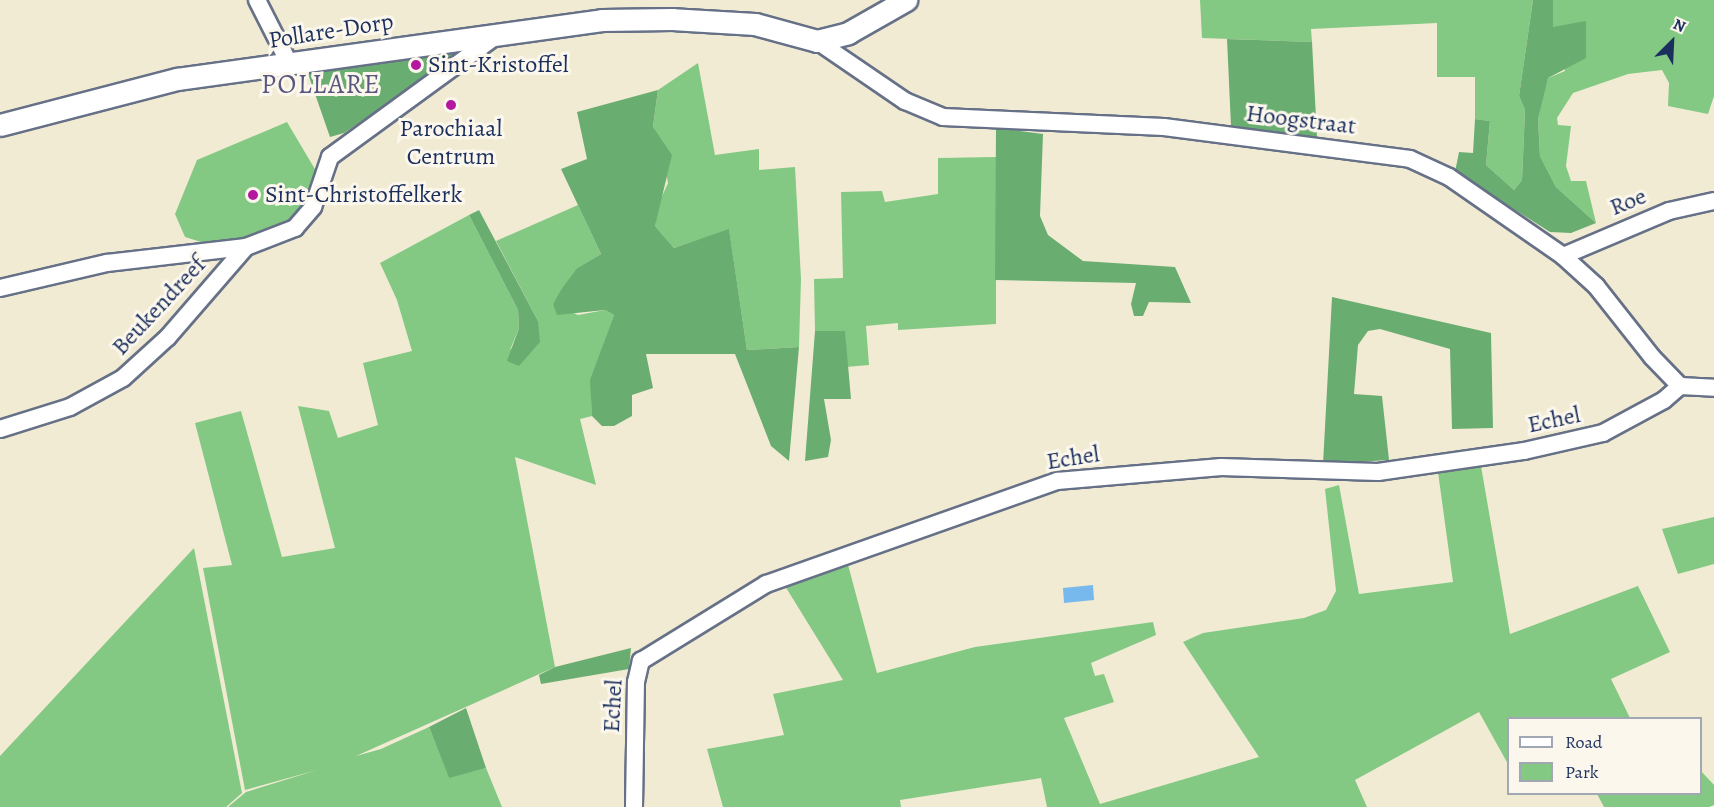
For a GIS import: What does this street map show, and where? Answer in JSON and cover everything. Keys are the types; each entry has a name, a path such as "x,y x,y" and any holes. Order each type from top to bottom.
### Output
{"street":[{"path":"257,0 289,63"},
{"path":"817,41 848,33 906,0"},
{"name":"Pollare-Dorp","path":"0,125 126,90 289,63 602,20 672,19 754,24 817,41"},
{"path":"0,288 107,263 246,247 295,228 313,207 330,158 499,33"},
{"name":"Hoogstraat","path":"817,41 905,101 943,117 1164,127 1410,159 1449,177 1563,256 1596,285 1652,357 1680,386"},
{"name":"Roe","path":"1563,256 1670,211 1714,201"},
{"name":"Beukendreef","path":"0,429 70,407 123,378 168,337 246,247"},
{"path":"1680,386 1714,388"},
{"name":"Echel","path":"634,807 636,682 641,661 766,584 1057,481 1221,467 1378,472 1524,451 1604,433 1664,400 1680,386"}],"green space":[{"path":"1200,0 1533,0 1519,96 1525,110 1522,180 1514,190 1486,165 1490,121 1475,119 1475,77 1437,77 1437,23 1311,29 1312,42 1202,38"},
{"path":"1533,0 1553,0 1553,27 1586,21 1586,58 1548,78 1538,119 1540,156 1556,187 1596,223 1571,233 1550,232 1455,172 1459,152 1473,153 1475,119 1490,121 1486,165 1514,190 1522,180 1525,110 1519,96"},
{"path":"1553,0 1714,0 1714,96 1708,114 1668,106 1669,83 1662,70 1628,74 1573,93 1557,118 1558,125 1571,126 1566,166 1571,181 1586,181 1596,223 1556,187 1540,156 1538,119 1543,94 1548,78 1565,71 1553,27"},
{"path":"1227,39 1312,42 1317,137 1231,126"},
{"path":"452,49 454,57 418,83 344,133 330,137 306,68"},
{"path":"698,63 715,155 759,149 759,170 795,167 801,279 799,347 747,350 729,230 674,248 655,226 658,205 668,183 660,140 653,127 658,90"},
{"path":"658,90 653,127 672,155 655,226 674,248 729,229 747,350 799,347 789,461 771,446 735,354 646,354 653,388 632,395 632,416 614,426 602,426 592,416 590,380 614,315 605,310 557,315 553,304 577,268 601,254 561,169 587,159 577,112"},
{"path":"287,122 319,176 296,221 237,242 201,242 185,237 175,214 197,160"},
{"path":"996,128 1043,134 1040,216 1048,235 1083,261 1175,267 1191,303 1149,302 1143,316 1134,316 1131,304 1136,283 995,280"},
{"path":"996,157 996,324 898,330 898,323 866,326 869,365 846,367 845,332 815,331 814,279 843,278 841,192 882,191 885,202 938,194 938,158"},
{"path":"578,205 601,254 577,268 553,304 578,315 605,310 614,315 591,380 592,416 580,419 596,485 515,457 555,667 356,756 381,749 429,727 449,777 486,768 502,807 228,807 246,792 317,770 245,790 203,568 232,565 195,423 241,411 282,557 335,548 298,406 329,411 338,438 378,425 363,363 412,351 397,300 380,263 469,215 518,310 519,328 510,350 538,321 496,241"},
{"path":"479,210 538,321 540,342 519,366 507,361 519,328 518,310 469,215"},
{"path":"1332,297 1491,333 1493,428 1452,429 1450,349 1380,329 1368,331 1358,345 1354,394 1382,396 1389,460 1323,464"},
{"path":"815,331 845,331 851,399 824,399 831,440 828,457 805,461"},
{"path":"1481,466 1510,634 1638,586 1670,652 1611,679 1630,717 1507,717 1507,762 1479,712 1355,780 1367,807 1047,807 1041,778 900,800 901,807 723,807 707,749 784,735 773,694 843,680 785,586 847,561 877,673 975,647 1153,622 1156,635 1091,663 1095,676 1104,674 1114,702 1064,718 1100,804 1259,757 1183,642 1203,633 1304,618 1326,610 1336,591 1325,489 1339,485 1359,594 1453,582 1438,472"},
{"path":"1714,517 1714,564 1678,574 1662,529"},
{"path":"194,548 242,793 226,807 0,807 0,756"},
{"path":"631,648 629,669 541,684 539,675 555,667"},
{"path":"466,708 486,768 449,778 429,727"},
{"path":"1702,772 1714,785 1714,805 1709,807 1604,807 1598,795 1702,795"}],"water":[{"path":"1093,585 1094,600 1064,603 1063,588"}],"place":[{"name":"Sint-Kristoffel","path":"416,65"},
{"name":"Parochiaal Centrum","path":"451,105"},
{"name":"Sint-Christoffelkerk","path":"253,195"}],"district":[{"name":"POLLARE","path":"321,85"}]}
